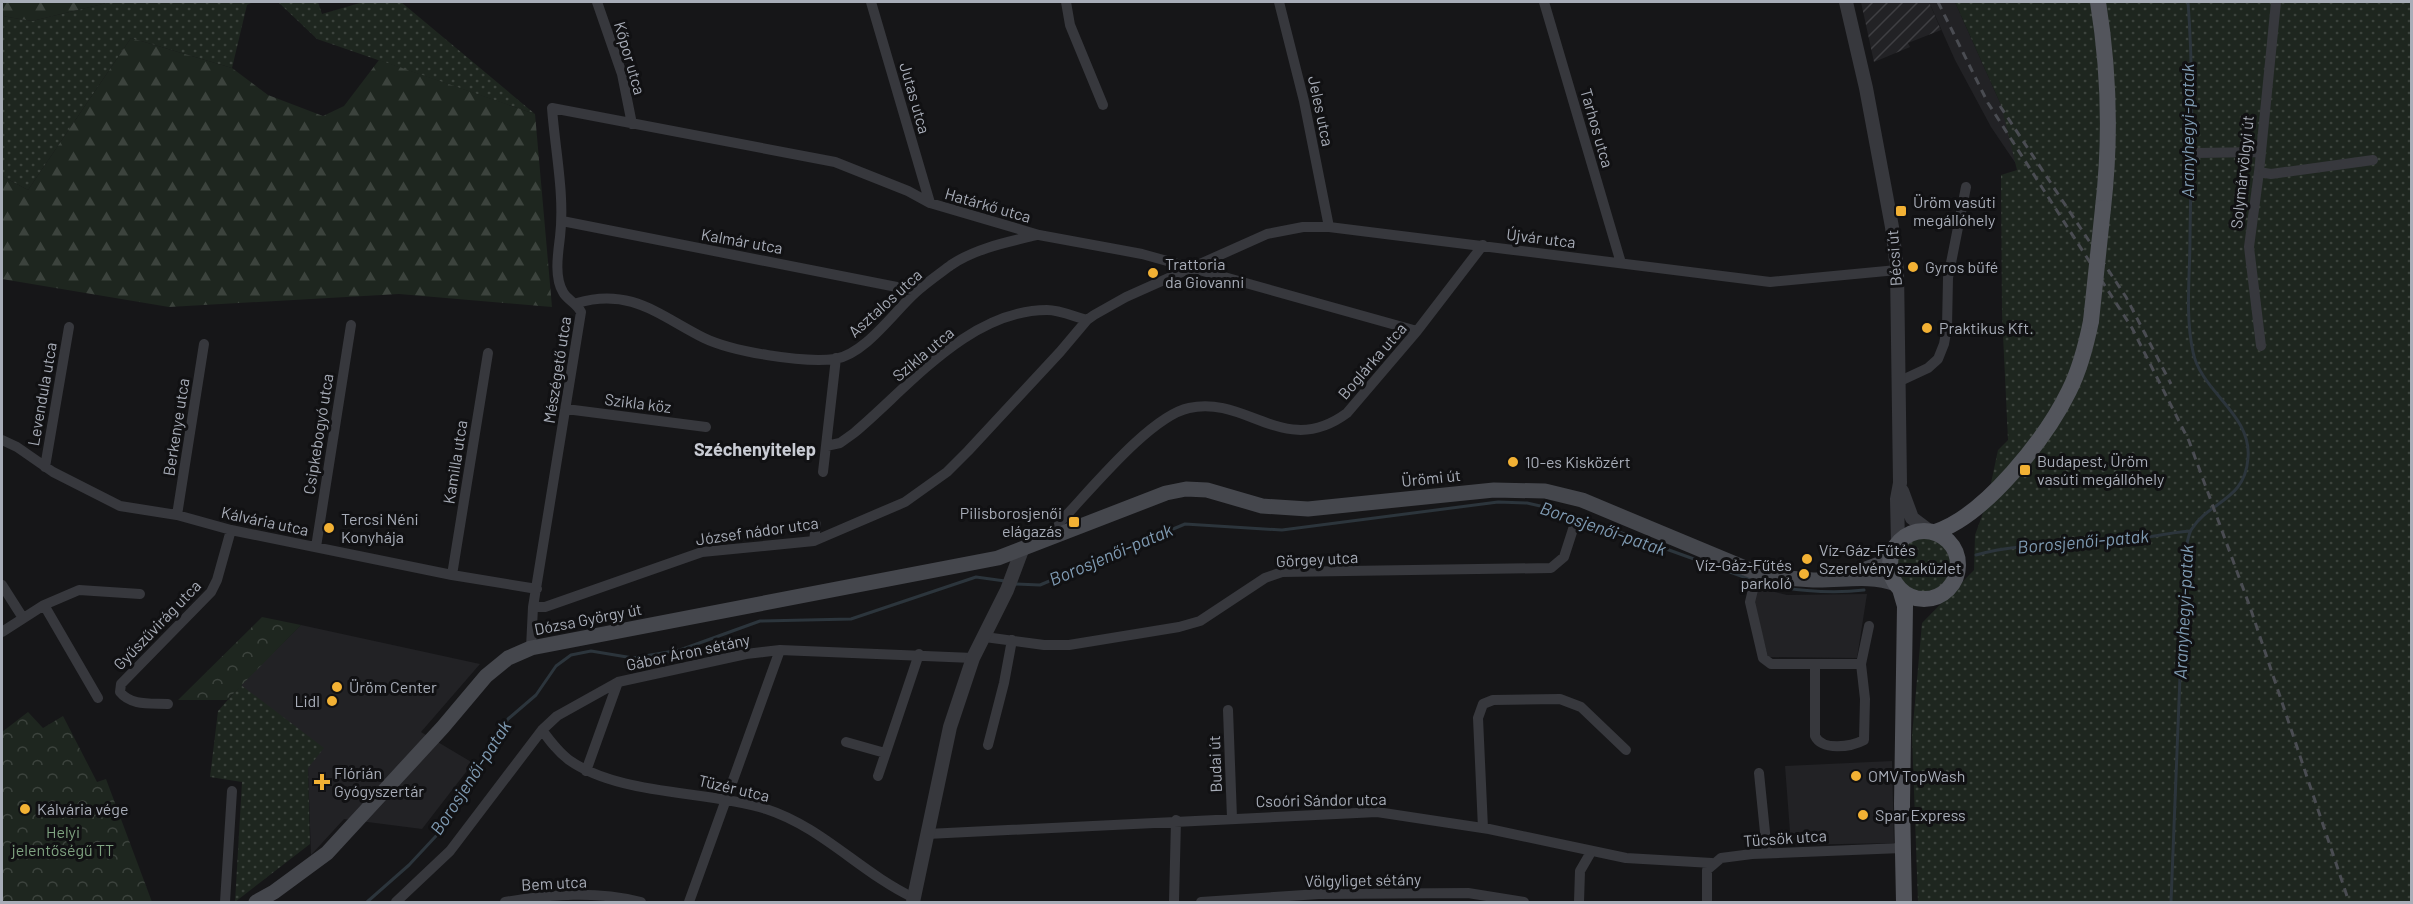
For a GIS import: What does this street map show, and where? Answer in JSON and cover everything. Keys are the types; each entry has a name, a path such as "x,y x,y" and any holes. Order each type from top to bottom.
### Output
{"main road":[{"path":"1904,903 1902,848 1905,606 1890,568 1895,546 1909,533 1931,531 1958,522 1979,506 2030,450 2062,405 2083,357 2091,321 2108,146 2104,40 2098,2"},
{"name":"Ürömi út","path":"1023,550 1166,493 1186,489 1206,490 1262,506 1308,509 1494,490 1531,489 1577,498 1755,581 1782,578 1814,580 1841,578 1881,580 1898,587"},
{"path":"1956,551 1959,540 1979,506"},
{"path":"1905,657 1916,618 1932,598 1946,591 1954,583 1959,562 1950,542 1931,531"},
{"name":"Ürömi út","path":"1841,578 1879,564 1895,546"},
{"name":"Dózsa György út","path":"256,903 327,853 443,727 486,676 508,658 531,648 998,558 1023,550"},
{"path":"1898,587 1915,598 1932,598"}],"street":[{"name":"Kőpor utca","path":"597,2 622,74 632,124"},
{"name":"Jutas utca","path":"871,2 930,203"},
{"path":"1066,2 1070,25 1103,105"},
{"name":"Jeles utca","path":"1279,2 1304,101 1329,227"},
{"name":"Tarhos utca","path":"1544,2 1621,263"},
{"name":"Bécsi út","path":"1846,2 1885,183 1896,270 1900,483 1895,546"},
{"name":"Solymárvölgyi út","path":"2261,346 2249,247 2276,2"},
{"name":"Határkő utca","path":"552,108 835,162 898,186 930,203 1039,235 1142,254 1310,299 1417,331"},
{"name":"Mészégető utca","path":"533,608 581,312 577,303 563,292 558,276 562,221 552,108"},
{"path":"2196,153 2259,152"},
{"path":"2259,172 2271,174 2373,160"},
{"path":"1898,382 1928,368 1938,359 1944,344 1947,327 1948,278 1966,187"},
{"name":"Kalmár utca","path":"562,221 917,291"},
{"name":"Újvár utca","path":"1189,267 1276,232 1303,227 1329,227 1770,282 1896,270"},
{"name":"Asztalos utca","path":"577,303 599,300 633,302 657,311 706,339 794,359 836,358 858,349 917,291 968,255 1039,235"},
{"name":"Boglárka utca","path":"1053,538 1060,522 1133,447 1167,417 1188,408 1213,407 1288,429 1314,429 1327,425 1347,413 1417,331 1483,245"},
{"name":"József nádor utca","path":"533,608 545,607 702,552 814,541 905,502 947,472 1010,407 1087,320 1126,297 1189,267"},
{"name":"Szikla utca","path":"826,446 840,443 854,433 953,345 984,327 1006,318 1048,310 1087,320"},
{"name":"Csipkebogyó utca","path":"316,547 351,325"},
{"name":"Levendula utca","path":"45,467 69,327"},
{"name":"Berkenye utca","path":"177,515 204,344"},
{"name":"Kamilla utca","path":"452,575 488,353"},
{"path":"823,472 836,358"},
{"name":"Szikla köz","path":"566,409 706,427"},
{"name":"Kálvária utca","path":"2,440 17,447 45,467 120,506 177,515 231,530 452,575 537,589"},
{"name":"Bécsi út","path":"1900,483 1910,514 1917,523 1931,531"},
{"name":"Görgey utca","path":"985,637 1044,645 1070,645 1179,627 1200,621 1265,578 1282,572 1551,568 1564,557 1575,523"},
{"path":"814,541 816,524"},
{"name":"Gyűszűvirág utca","path":"168,704 138,703 126,699 120,692 121,684 211,592 217,580 231,530"},
{"path":"914,900 950,727 973,658 1015,573 1023,550"},
{"path":"1755,581 1750,602 1763,658 1771,664 1861,664"},
{"path":"2,585 23,618"},
{"path":"2,632 44,605 79,590 140,594"},
{"path":"44,605 98,698"},
{"path":"531,648 533,608"},
{"path":"1815,665 1815,736 1818,742 1826,746 1858,744 1864,740 1865,699 1861,664 1869,626"},
{"path":"988,745 1012,640"},
{"path":"689,903 780,650"},
{"name":"Gábor Áron sétány","path":"396,903 450,851 542,730 557,716 618,682 746,654 780,650 973,658"},
{"path":"878,776 919,654"},
{"path":"586,771 618,682"},
{"path":"1482,828 1478,718 1483,704 1493,700 1560,699 1581,707 1626,750"},
{"name":"Budai út","path":"1228,710 1232,818"},
{"name":"Tüzér utca","path":"542,730 556,749 586,771 605,779 727,799 768,810 803,825 889,886 914,900"},
{"path":"846,742 885,753"},
{"path":"1759,773 1767,852"},
{"path":"225,903 232,791"},
{"name":"Csoóri Sándor utca","path":"927,834 1176,820 1377,812 1482,828 1626,858 1712,863"},
{"path":"1174,903 1176,820"},
{"name":"Tücsök utca","path":"1712,863 1721,858 1767,852 1902,848"},
{"path":"1579,903 1580,871 1591,852"},
{"path":"1707,903 1705,879 1712,863"},
{"name":"Bem utca","path":"505,903 544,895 573,894 641,903"},
{"name":"Völgyliget sétány","path":"1201,903 1319,894 1457,894 1524,903"}],"shaded area":[{"path":"1861,2 1929,2 1941,30 1908,43 1910,47 1874,62"},
{"path":"1929,2 1955,2 2039,198 1991,127 1955,60"},
{"path":"1755,587 1787,595 1867,594 1857,658 1768,657 1754,603"},
{"path":"301,625 480,664 421,732 473,763 422,829 344,819 311,855 308,768 241,685"},
{"path":"1892,761 1894,843 1791,845 1785,766"}],"green space":[{"path":"2,2 111,2 32,21 2,16"},
{"path":"111,2 253,2 247,5 232,68 131,38 28,190 2,176 2,16 32,21"},
{"path":"278,2 318,2 322,14 363,2 401,2 535,114 317,39"},
{"path":"1955,2 2411,2 2411,902 1918,902 1912,736 1922,623 1974,570 1975,535 1987,502 1998,450 2008,440 2002,314 2001,175 2017,170 2001,105"},
{"path":"131,38 232,68 268,95 323,116 344,106 379,60 535,114 552,307 399,294 169,307 2,279 2,176 28,190"},
{"path":"1923,536 1938,541 1946,549 1951,564 1946,579 1938,587 1923,592 1908,587 1900,579 1895,564 1900,549 1908,541"},
{"path":"262,617 301,625 227,700 178,700"},
{"path":"241,685 324,748 308,768 310,844 235,902 242,782 210,777 218,711"},
{"name":"Helyi jelentőségű TT","path":"28,712 43,728 63,716 97,782 106,779 152,902 3,902 2,732"}],"waterway":[{"name":"Aranyhegyi-patak","path":"2171,902 2185,551 2191,530 2199,520 2234,492 2245,472 2248,458 2247,442 2242,428 2198,366 2193,352 2189,324 2192,90 2188,2"},
{"name":"Borosjenői-patak","path":"1014,584 1040,585 1185,524 1282,530 1498,502 1527,503 1558,510 1766,585 1815,591 1864,590"},
{"name":"Borosjenői-patak","path":"1976,555 2010,548 2113,542 2190,531"},
{"name":"Borosjenői-patak","path":"367,902 409,865 436,836 508,719 536,695 556,666 571,655 591,651 633,658 680,650 760,621 851,619 976,577 1005,581"}],"railway":[{"path":"1938,2 1988,103 2132,328 2189,441 2250,607 2349,902"},
{"path":"2000,106 2126,297 2171,384"}],"place":[{"name":"Üröm vasúti megállóhely","path":"1901,211"},
{"name":"Gyros büfé","path":"1913,267"},
{"name":"Trattoria da Giovanni","path":"1153,273"},
{"name":"Praktikus Kft.","path":"1927,328"},
{"name":"10-es Kisközért","path":"1513,462"},
{"name":"Budapest, Üröm vasúti megállóhely","path":"2025,470"},
{"name":"Pilisborosjenői elágazás","path":"1074,522"},
{"name":"Tercsi Néni Konyhája","path":"329,528"},
{"name":"Víz-Gáz-Fűtés Szerelvény szaküzlet","path":"1807,559"},
{"name":"Víz-Gáz-Fűtés parkoló","path":"1804,574"},
{"name":"Üröm Center","path":"337,687"},
{"name":"Lidl","path":"332,701"},
{"name":"OMV TopWash","path":"1856,776"},
{"name":"Flórián Gyógyszertár","path":"322,782"},
{"name":"Kálvária vége","path":"25,809"},
{"name":"Spar Express","path":"1863,815"}],"district":[{"name":"Széchenyitelep","path":"755,450"}]}
